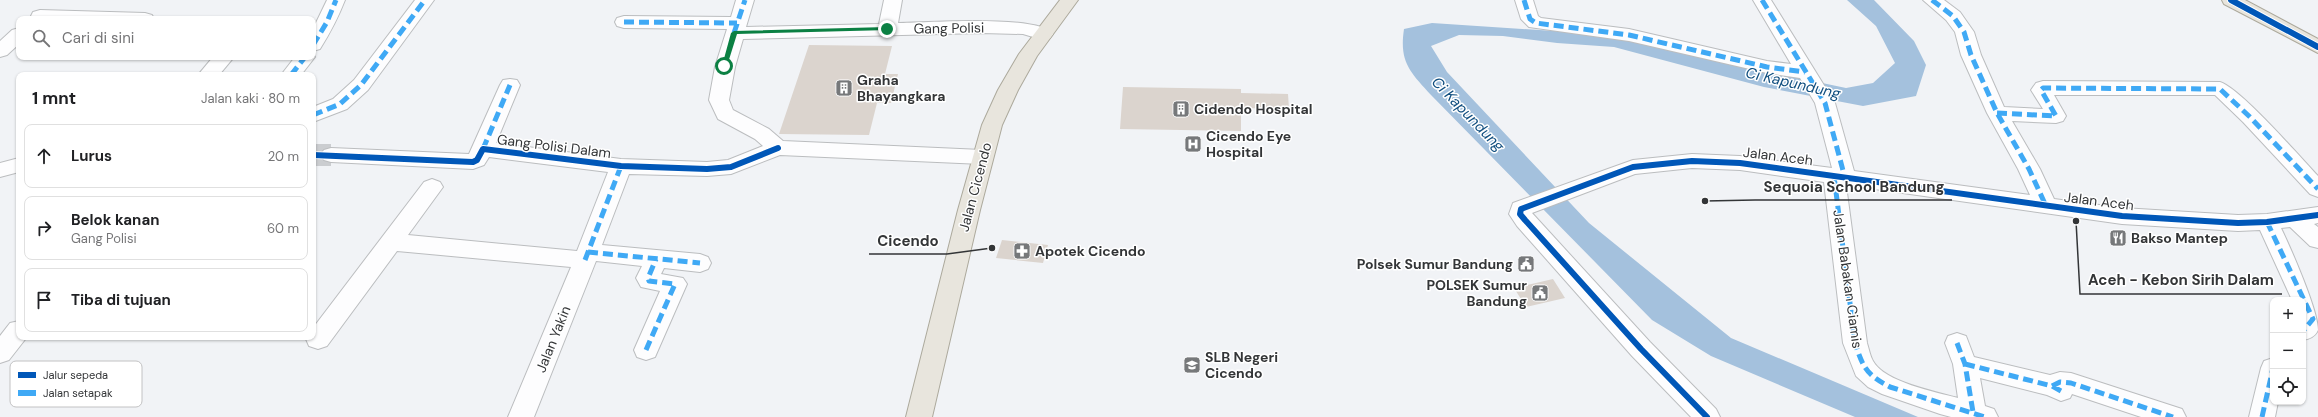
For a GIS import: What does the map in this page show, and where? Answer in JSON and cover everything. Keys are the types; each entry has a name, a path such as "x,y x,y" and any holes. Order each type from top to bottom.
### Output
{"main road":[{"name":"Jalan Cicendo","path":"920,417 982,157 992,125 1008,90 1043,34 1069,0"},
{"path":"2231,0 2318,47"}],"street":[{"path":"40,16 57,0"},
{"path":"316,40 327,22 336,0"},
{"path":"316,114 340,104 361,85 425,0"},
{"path":"745,0 724,66 719,100 725,114 762,134 778,148 982,157"},
{"path":"887,29 893,0"},
{"path":"1524,0 1530,20 1536,23 1629,35 1767,67 1805,73"},
{"name":"Jalan Babakan Ciamis","path":"1762,0 1825,104 1839,177 1855,343 1866,372 1884,383 1906,392 1979,415"},
{"path":"1932,0 1953,16 1964,32 1971,55 1997,113 2029,169 2046,206"},
{"name":"Gang Polisi","path":"624,22 736,28 1024,28 1043,34"},
{"path":"0,51 16,37"},
{"path":"211,72 221,60"},
{"path":"293,72 302,60"},
{"path":"482,149 510,85"},
{"path":"1997,113 2056,116 2054,110 2040,90 2043,88 2220,89 2250,117 2318,189"},
{"name":"Gang Polisi Dalam","path":"331,155 473,162 476,160 482,149 621,166 707,169 730,167 778,148"},
{"name":"Jalan Aceh","path":"1707,417 1641,349 1525,220 1520,214 1521,209 1533,203 1633,167 1692,161 1740,163 2122,216 2238,223 2267,222 2318,215"},
{"path":"0,170 16,166"},
{"name":"Jalan Yakin","path":"521,417 587,256 621,166"},
{"path":"318,339 432,187"},
{"path":"2294,218 2318,240"},
{"path":"2267,222 2303,297"},
{"path":"391,242 700,263"},
{"path":"646,350 675,284 649,281 648,278 656,259"},
{"path":"2306,303 2313,318 2306,327"},
{"path":"0,353 16,334"},
{"path":"1979,415 1961,353 2030,382 2057,388 2060,382 2071,382 2173,417"},
{"path":"2262,417 2273,369"}],"water":[{"name":"Ci Kapundung","path":"1847,0 1874,0 1914,41 1926,65 1916,96 1863,106 1764,87 1614,47 1557,43 1503,36 1459,35 1431,46 1447,72 1589,223 1731,338 1918,417 1855,417 1711,356 1652,320 1417,80 1408,66 1403,50 1404,29 1432,23 1630,36 1756,69 1846,88 1873,83 1895,63 1876,26"}],"building":[{"name":"Graha Bhayangkara","path":"809,45 892,46 885,74 898,74 891,103 877,103 869,135 779,134"},
{"name":"Cidendo Hospital","path":"1123,87 1241,89 1241,93 1288,94 1289,109 1241,108 1241,131 1120,129"},
{"name":"Apotek Cicendo","path":"1002,240 1048,245 1043,263 996,258"},
{"name":"POLSEK Sumur Bandung","path":"1553,279 1565,298 1526,307 1514,288"}],"tunnel":[{"path":"316,155 331,155"}],"marked path":[{"path":"316,40 327,22 336,0"},
{"path":"316,114 340,104 361,85 425,0"},
{"path":"734,33 745,0"},
{"path":"1524,0 1530,19 1536,23 1629,35 1767,67 1805,72"},
{"path":"1762,0 1825,103 1845,178"},
{"path":"1932,0 1953,16 1964,32 1971,55 1997,113 2029,169 2046,206"},
{"path":"624,22 737,23"},
{"path":"293,72 303,60"},
{"path":"483,149 510,85"},
{"path":"1997,113 2056,116 2054,110 2041,90 2043,88 2220,89 2250,117 2318,189"},
{"path":"585,260 621,166"},
{"path":"1834,176 1855,343 1861,362 1865,369 1877,380 1890,387 1923,399 1985,417"},
{"path":"2267,222 2303,297"},
{"path":"588,252 700,263"},
{"path":"646,350 675,284 649,281 648,278 656,259"},
{"path":"2306,304 2313,319 2306,327"},
{"path":"1957,343 1965,364 1973,412"},
{"path":"1965,364 2030,382 2052,386 2061,391"},
{"path":"2262,417 2273,369"},
{"path":"2052,386 2060,382 2071,383 2173,417"}],"cycle path":[{"path":"2231,0 2318,47"},
{"path":"316,155 473,162 477,160 483,149 621,166 707,169 731,167 778,148"},
{"path":"1707,417 1641,349 1525,220 1520,214 1521,209 1633,167 1692,161 1740,163 2122,216 2238,223 2267,222 2318,215"}],"place":[{"name":"Graha Bhayangkara","path":"844,88"},
{"name":"Cidendo Hospital","path":"1181,109"},
{"name":"Cicendo Eye Hospital","path":"1193,144"},
{"name":"Sequoia School Bandung","path":"1705,201"},
{"name":"Aceh - Kebon Sirih Dalam","path":"2076,221"},
{"name":"Bakso Mantep","path":"2118,238"},
{"name":"Cicendo","path":"992,248"},
{"name":"Apotek Cicendo","path":"1022,251"},
{"name":"Polsek Sumur Bandung","path":"1526,264"},
{"name":"POLSEK Sumur Bandung","path":"1540,293"},
{"name":"SLB Negeri Cicendo","path":"1192,365"}],"route":[{"path":"724,66 734,33 887,29"}]}
